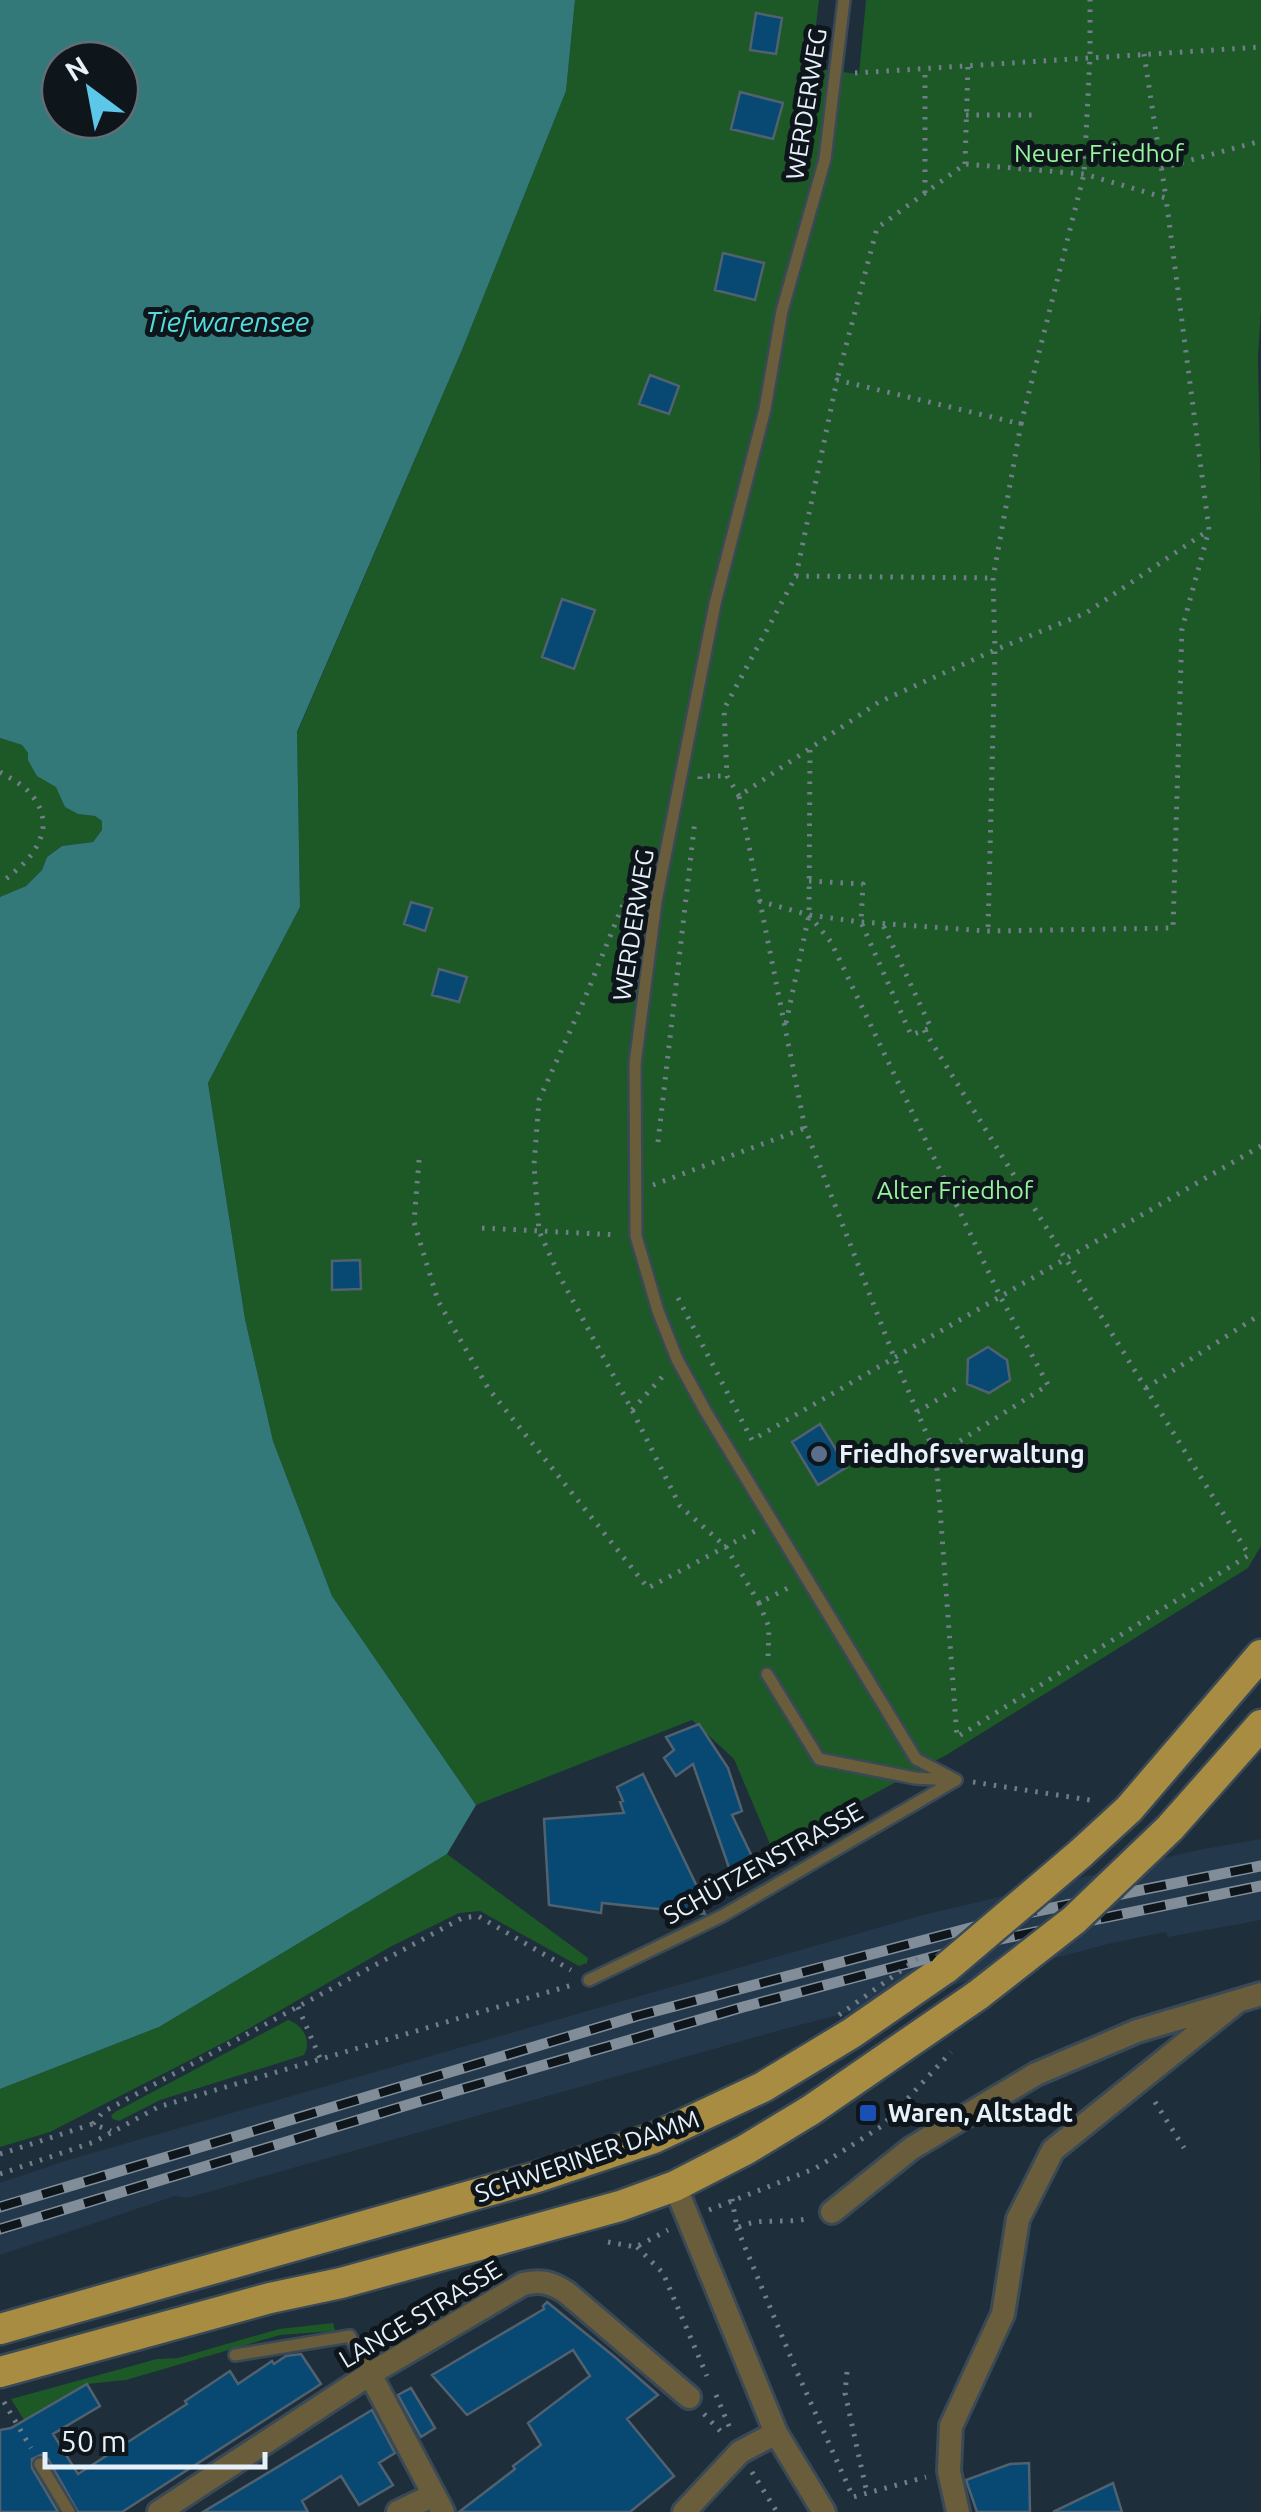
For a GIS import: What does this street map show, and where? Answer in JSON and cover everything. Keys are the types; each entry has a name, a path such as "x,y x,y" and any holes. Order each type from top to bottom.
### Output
{"main road":[{"name":"SCHWERINER DAMM","path":"0,2329 538,2177 654,2138 762,2087 852,2033 946,1968 1080,1854 1129,1809 1261,1655"},
{"name":"SCHWERINER DAMM","path":"1,2384 270,2298 340,2284 603,2211 675,2186 745,2150 811,2110 978,1995 1074,1920 1170,1828 1261,1725"},
{"path":"654,2138 675,2186"}],"street":[{"path":"832,2212 912,2148 1036,2074 1137,2031 1261,1994"},
{"path":"958,2512 948,2471 951,2426 1003,2314 1018,2219 1053,2150 1238,2002"},
{"path":"675,2186 776,2433 824,2512"},
{"name":"LANGE STRASSE","path":"160,2512 195,2502 370,2374 523,2284 538,2280 566,2292 689,2397"},
{"path":"370,2374 438,2504 398,2512"},
{"path":"684,2512 740,2452 776,2433"}],"lane":[{"name":"WERDERWEG","path":"844,0 826,159 782,311 765,408 715,604 656,902 635,1064 636,1236 658,1312 677,1359 706,1412 916,1758 956,1780"},
{"path":"767,1674 819,1759 915,1778 956,1780"},
{"name":"SCHÜTZENSTRASSE","path":"589,1980 722,1916 956,1780"},
{"path":"235,2355 350,2336 370,2374"},
{"path":"40,2464 69,2512"}],"path":[{"path":"988,932 995,650 993,578 1021,424 1084,174 1090,0"},
{"path":"860,74 1261,46"},
{"path":"760,901 809,915 860,922 988,932 1173,928 1182,629 1210,530 1144,54"},
{"path":"965,164 968,65"},
{"path":"925,67 925,193"},
{"path":"966,115 1038,116"},
{"path":"1162,168 1261,141"},
{"path":"924,1030 1249,1555 957,1737 936,1456 805,1128 739,796 728,776 724,709 796,576 837,380 876,228 965,164 1084,174 1166,198"},
{"path":"837,380 1021,424"},
{"path":"739,796 879,702 1086,614 1210,530"},
{"path":"796,576 993,578"},
{"path":"785,1027 809,915 810,749"},
{"path":"0,772 28,791 41,813 43,829 37,847 22,867 0,883"},
{"path":"698,796 700,776 728,776"},
{"path":"658,1146 696,815"},
{"path":"809,881 864,884 860,922 911,1036 932,1028 882,924"},
{"path":"656,902 626,897 586,998 539,1100 534,1166 539,1231 680,1506 726,1546 759,1604 769,1627 767,1674"},
{"path":"809,915 831,942 1000,1296 1048,1385 936,1456"},
{"path":"653,1186 805,1128"},
{"path":"674,1292 752,1440 1261,1146"},
{"path":"418,1160 414,1222 438,1301 488,1388 648,1588 773,1522"},
{"path":"482,1228 636,1236"},
{"path":"1146,1388 1261,1314"},
{"path":"632,1410 677,1359"},
{"path":"918,1412 962,1385"},
{"path":"759,1604 808,1577"},
{"path":"956,1780 1107,1803"},
{"path":"0,2154 93,2124 104,2112 462,1918 478,1916 589,1980"},
{"path":"0,2174 94,2142 158,2107 589,1980"},
{"path":"298,2007 320,2058"},
{"path":"636,2247 732,2199 816,2168 882,2126 959,2045"},
{"path":"1140,2079 1184,2148"},
{"path":"93,2124 112,2131"},
{"path":"732,2199 737,2228 853,2496 948,2471"},
{"path":"737,2228 751,2221 794,2222 832,2212"},
{"path":"600,2241 636,2247 663,2273 740,2452 776,2512"},
{"path":"847,2372 844,2393 867,2493"},
{"path":"1,2384 40,2464"},
{"path":"689,2397 740,2452"}],"shaded area":[{"path":"1261,1839 1261,1920 1112,1943 777,2031 187,2198 175,2196 0,2255 0,2183 68,2160 919,1916 1198,1850"}],"green space":[{"path":"575,0 819,0 811,68 859,74 866,0 1261,0 1261,1546 1248,1568 948,1754 772,1849 734,1759 692,1720 476,1805 332,1596 273,1441 245,1319 208,1083 300,907 297,733 462,350 566,91"},
{"path":"0,738 22,745 37,775 56,786 66,807 78,814 95,816 102,821 102,830 93,842 62,846 47,857 42,870 26,886 0,897"},
{"path":"447,1854 588,1958 587,1963 579,1966 480,1911 459,1913 390,1947 229,2040 50,2132 0,2147 0,2089 159,2027"},
{"path":"288,2020 305,2034 304,2055 160,2100 119,2121 111,2116 115,2112"},
{"path":"333,2323 335,2331 280,2335 126,2380 87,2384 38,2443 11,2399 279,2329"}],"water":[{"name":"Tiefwarensee","path":"0,0 575,0 566,91 462,350 297,732 300,907 208,1083 245,1319 273,1441 332,1596 476,1805 447,1854 159,2027 0,2089 0,897 26,886 42,870 47,857 62,846 93,842 102,830 102,821 95,816 65,807 56,787 37,776 22,745 0,738"}],"building":[{"path":"756,13 782,18 776,54 750,50"},
{"path":"740,92 783,103 773,139 731,129"},
{"path":"723,253 764,263 755,300 715,290"},
{"path":"650,375 679,386 669,414 639,404"},
{"path":"562,599 595,610 574,669 542,657"},
{"path":"411,902 432,908 425,931 404,924"},
{"path":"439,969 467,977 459,1002 432,995"},
{"path":"360,1260 361,1289 332,1290 332,1261"},
{"path":"988,1347 1007,1360 1010,1380 989,1393 967,1384 968,1359"},
{"name":"Friedhofsverwaltung","path":"820,1424 847,1467 818,1485 792,1442"},
{"path":"699,1724 728,1768 742,1811 732,1815 759,1871 734,1882 693,1764 676,1776 664,1758 674,1750 666,1737"},
{"path":"643,1774 702,1897 698,1899 705,1914 602,1903 601,1913 549,1905 544,1819 624,1813 617,1787"},
{"path":"547,2302 658,2395 627,2419 674,2476 630,2512 459,2512 541,2445 528,2423 590,2376 573,2350 467,2415 432,2375 544,2309"},
{"path":"301,2354 321,2384 122,2512 78,2512 48,2459 41,2455 32,2459 32,2468 58,2512 0,2512 0,2430 11,2428 87,2384 100,2406 53,2434 78,2474 187,2404 185,2401 230,2371 238,2384 272,2361 274,2364 286,2356"},
{"path":"411,2388 435,2428 421,2437 398,2395"},
{"path":"372,2410 395,2453 379,2463 393,2485 359,2505 341,2476 302,2501 308,2512 203,2512"},
{"path":"1029,2463 1030,2512 977,2512 966,2480 1010,2464"},
{"path":"1113,2483 1122,2512 1053,2512"}],"railway":[{"path":"0,2207 637,2016 1027,1913 1261,1866"},
{"path":"0,2229 743,2007 1000,1939 1261,1886"}],"place":[{"name":"Friedhofsverwaltung","path":"819,1454"},
{"name":"Waren, Altstadt","path":"868,2113"}],"park label":[{"name":"Neuer Friedhof","path":"1099,153"},
{"name":"Alter Friedhof","path":"955,1190"}]}
